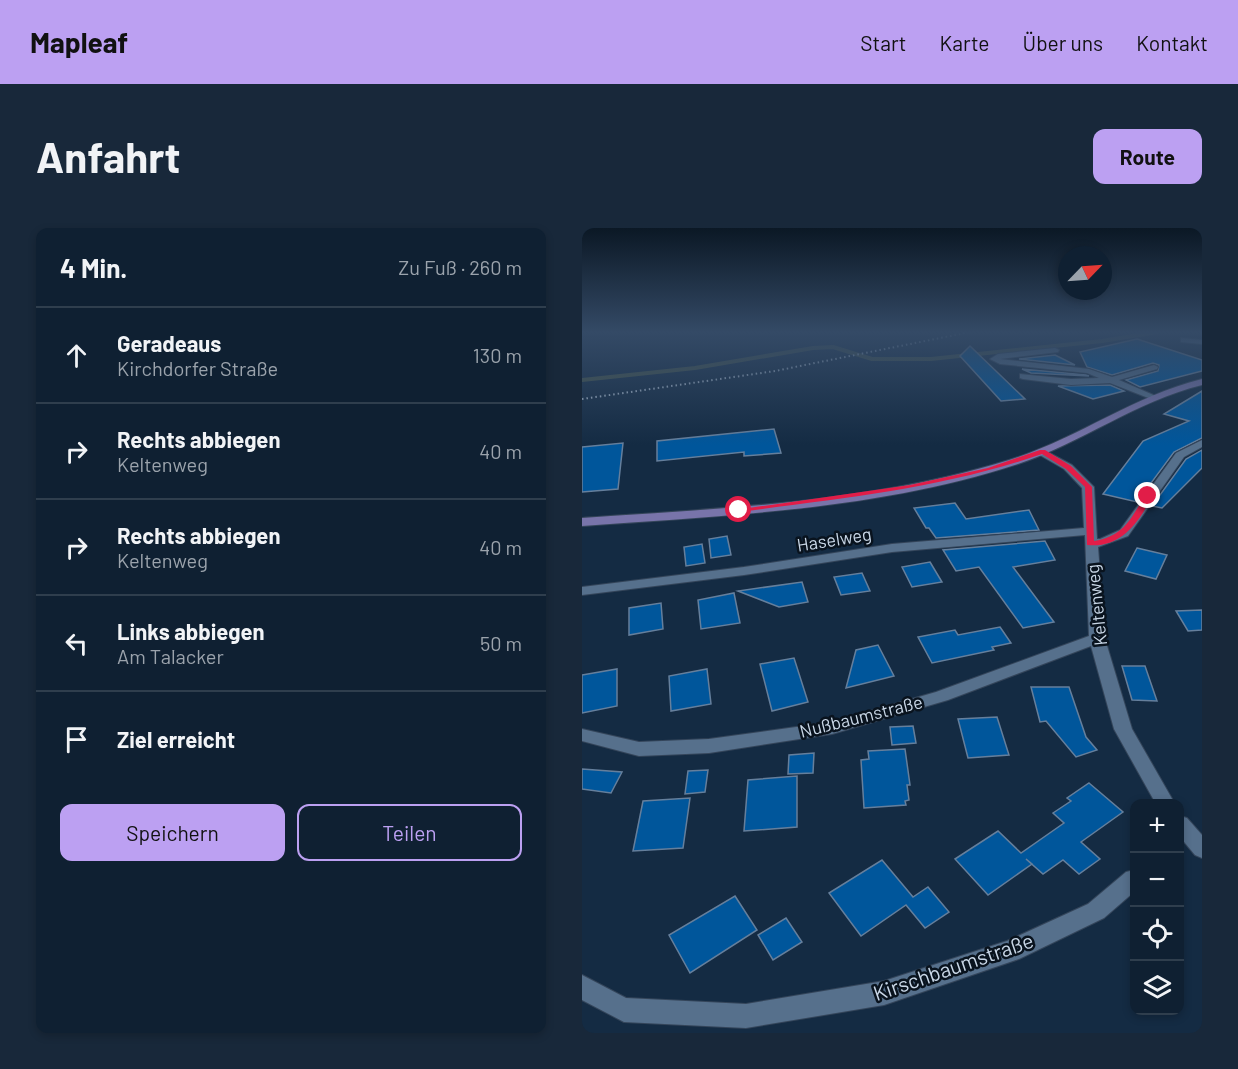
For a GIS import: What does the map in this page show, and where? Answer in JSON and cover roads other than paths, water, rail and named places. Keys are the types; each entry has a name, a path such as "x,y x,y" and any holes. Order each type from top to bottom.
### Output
{"main road":[{"path":"582,522 739,510 851,496 961,477 1016,462 1042,452 1154,397 1202,382"}],"street":[{"path":"1075,370 1089,371 1154,397"},
{"path":"1023,376 1071,382 1111,380 1146,370"},
{"name":"Haselweg","path":"582,591 744,571 892,548 1091,537 1103,542 1124,533 1180,455 1202,443"},
{"name":"Keltenweg","path":"1042,452 1068,467 1088,487 1097,639 1123,729 1163,799"},
{"name":"Nußbaumstraße","path":"582,735 639,750 709,746 831,728 942,696 1097,639"},
{"path":"1184,829 1202,849"},
{"name":"Kirschbaumstraße","path":"582,987 624,1010 746,1016 884,993 1011,951 1096,911 1130,882"}],"waterway":[{"path":"582,380 680,370"}],"railway":[{"path":"582,399 782,370"}]}
